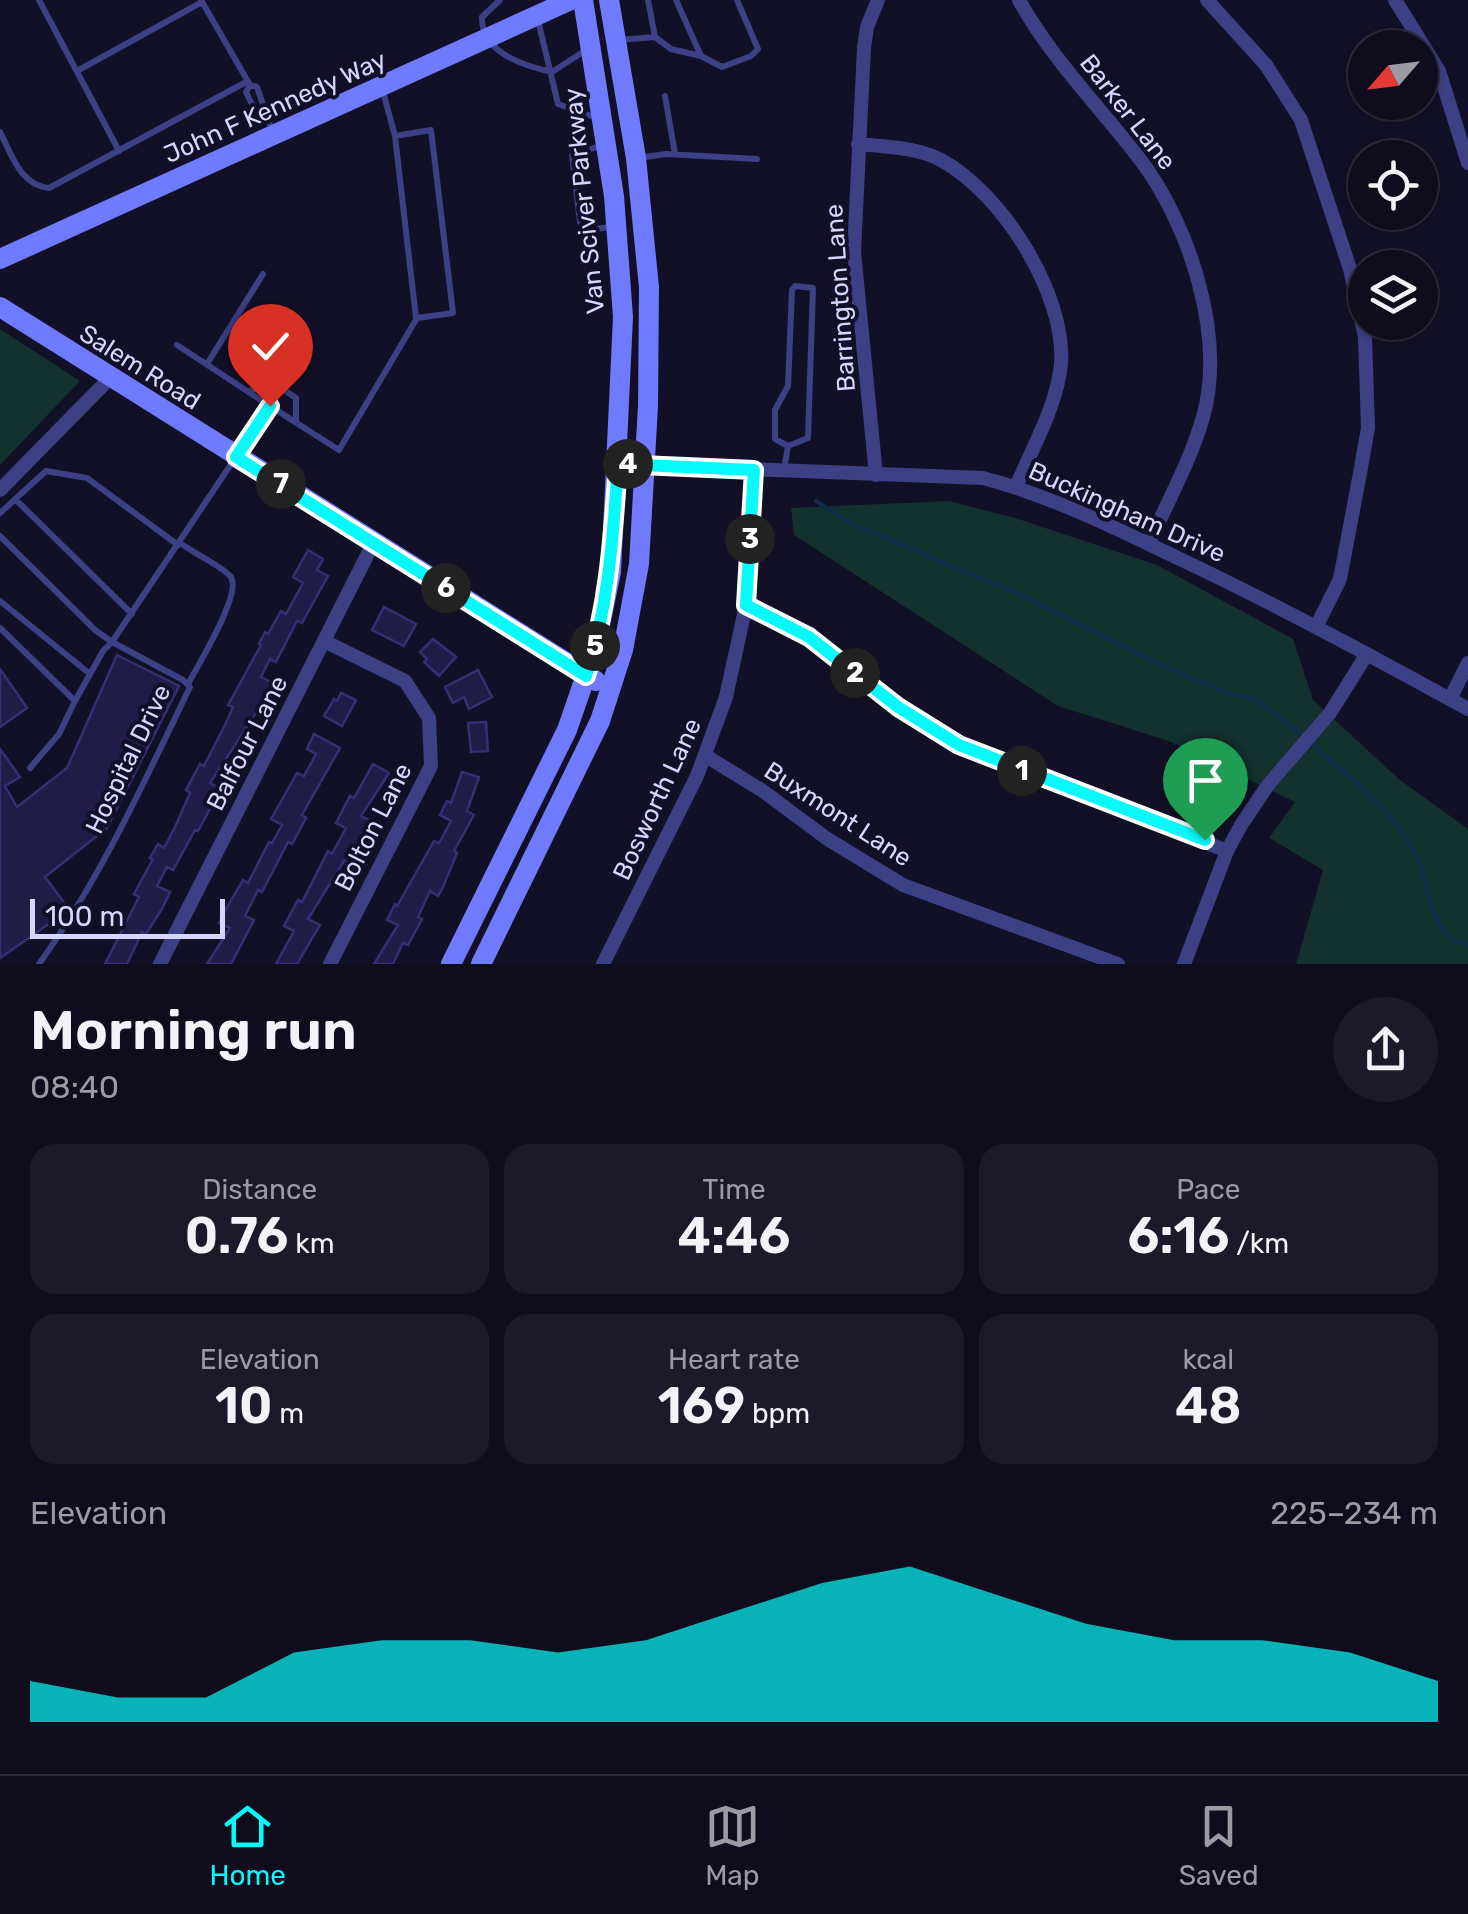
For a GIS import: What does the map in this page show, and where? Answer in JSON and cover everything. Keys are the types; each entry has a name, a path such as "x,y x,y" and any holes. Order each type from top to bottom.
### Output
{"street":[{"name":"John F Kennedy Way","path":"0,259 270,126 382,86 571,0"},
{"name":"Van Sciver Parkway","path":"452,964 550,768 595,648 610,572 623,318 607,144 583,0"},
{"name":"Van Sciver Parkway","path":"481,964 586,754 612,688 632,610 646,466 649,287 636,158 610,0"},
{"name":"Barker Lane","path":"1019,0 1044,40 1155,181 1190,257 1202,298 1211,358 1203,418 1149,544"},
{"path":"1207,0 1266,64 1301,120 1353,280 1364,337 1368,428 1340,579 1316,627"},
{"path":"1395,0 1440,71 1468,162"},
{"name":"Barrington Lane","path":"876,1 866,38 854,252 876,475"},
{"path":"858,144 926,154 967,179 1010,228 1044,282 1059,329 1060,368 1050,406 1016,487"},
{"path":"0,292 44,335"},
{"name":"Salem Road","path":"0,307 586,676 612,688"},
{"path":"0,490 110,378"},
{"name":"Buckingham Drive","path":"618,464 983,478 1016,487 1149,544 1468,708"},
{"name":"Bosworth Lane","path":"607,963 706,756 732,677 746,605 754,470"},
{"name":"Balfour Lane","path":"160,964 374,542"},
{"path":"746,605 809,637 898,707 959,745 1227,852"},
{"name":"Bolton Lane","path":"324,641 405,681 429,718 431,766 330,964"},
{"path":"1184,964 1227,852 1254,805 1330,713 1367,654"},
{"path":"1450,699 1468,663"},
{"name":"Buxmont Lane","path":"706,756 779,802 826,838 904,885 1118,964"}],"lane":[{"path":"39,0 119,152"},
{"path":"500,0 482,17 482,24 488,38 515,64 552,72 591,47"},
{"path":"648,0 655,37"},
{"path":"676,0 701,56"},
{"path":"616,40 655,37 671,48 701,56 722,68 751,56 758,48 736,0"},
{"path":"77,71 202,1 249,83 246,92 257,115 270,126"},
{"path":"537,16 558,104 603,120"},
{"path":"0,132 25,178 35,186 48,188 249,83"},
{"path":"178,345 339,450 416,318 395,136 382,86"},
{"path":"664,96 675,154"},
{"path":"395,136 432,130 453,314 416,318"},
{"path":"607,144 572,155 580,222 586,230 617,226"},
{"path":"636,158 675,154 757,160"},
{"path":"207,364 264,274"},
{"path":"795,286 813,288 808,438 788,446 775,438 775,410 788,386 795,286"},
{"path":"250,392 271,381 296,398 296,423"},
{"path":"30,768 59,734 90,674 270,406"},
{"path":"784,471 788,446"},
{"path":"0,514 46,471 86,478 196,556 230,574 233,584 224,615 188,684"},
{"path":"15,499 132,614"},
{"name":"Hospital Drive","path":"0,536 95,630 188,684 120,831 39,964"},
{"path":"0,601 90,674"},
{"path":"0,628 75,701"}],"green space":[{"path":"0,329 80,381 0,465"},
{"path":"949,501 1015,518 1157,565 1293,639 1313,700 1400,780 1468,829 1468,964 1296,964 1323,870 1269,838 1295,802 1169,741 1058,706 794,535 791,508"}],"building":[{"path":"308,550 323,559 317,570 328,576 302,623 297,621 276,662 270,659 261,677 275,684 210,783 221,789 198,831 195,830 173,870 167,867 157,886 170,892 162,909 146,934 142,932 127,964 105,964 139,897 134,894 153,859 150,858 158,844 164,848 175,827 190,793 186,790 200,764 204,766 226,723 233,707 228,705 265,632 268,634 281,611 286,614 303,583 293,577"},
{"path":"384,607 416,624 404,646 372,630"},
{"path":"433,639 456,657 439,676 424,662 427,659 420,652"},
{"path":"117,655 179,686 107,828 45,877 68,908 66,912 0,958 0,749 20,777 5,786 17,807 67,768"},
{"path":"0,669 27,708 0,727"},
{"path":"478,670 492,697 469,709 464,697 453,703 445,687"},
{"path":"341,693 356,700 342,726 324,716"},
{"path":"486,722 488,751 471,752 468,723"},
{"path":"314,734 340,748 302,815 306,818 292,844 288,842 262,892 258,890 245,916 254,920 231,964 207,964 230,928 219,923 227,907 243,880 248,883 282,825 271,819 297,773 304,776 316,754 307,749"},
{"path":"373,764 389,773 361,816 371,821 348,863 344,861 308,919 320,925 297,964 276,964 294,931 284,926 298,900 302,902 328,851 332,854 346,828 336,823"},
{"path":"462,772 479,777 467,811 474,815 454,851 457,853 443,887 438,896 430,891 418,917 422,919 393,964 374,964 398,925 387,920 395,904 451,821 440,815 447,801 451,803"}],"waterway":[{"path":"816,501 852,524 1019,594 1151,660 1223,691 1259,701 1304,737"},
{"path":"1311,743 1397,824 1417,857 1438,922 1455,941 1468,945"}],"route":[{"path":"270,406 236,457 586,676 610,572 618,464 754,470 746,605 809,637 937,734 1003,764 1205,840"}]}
